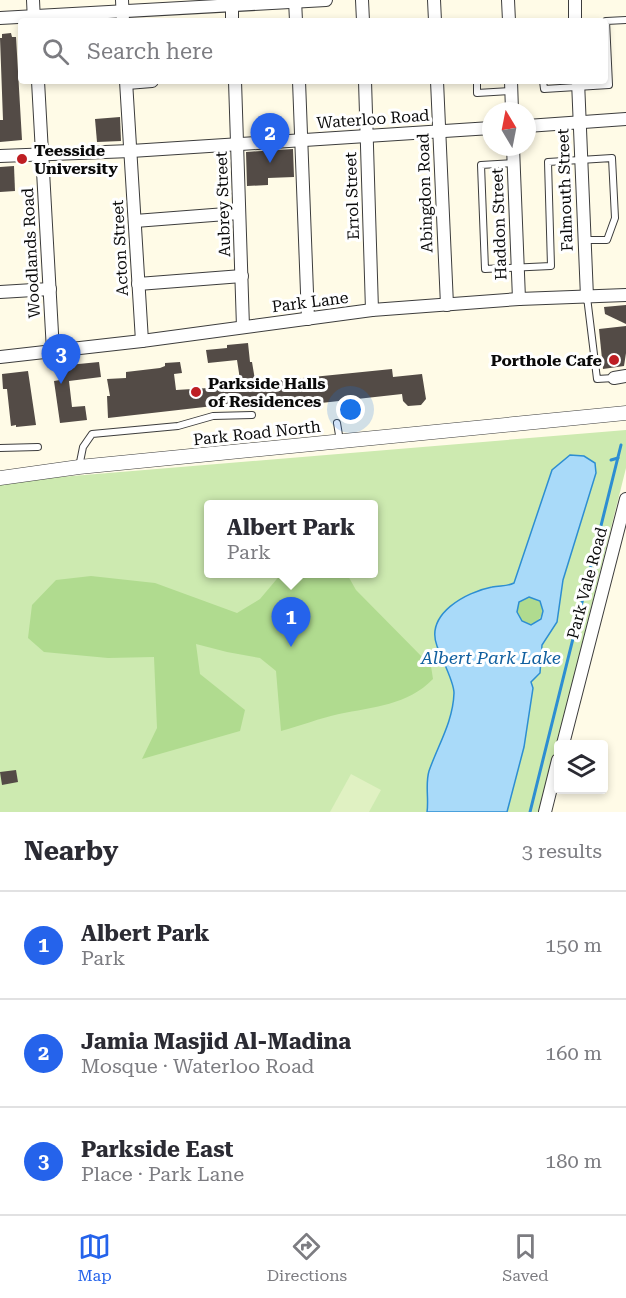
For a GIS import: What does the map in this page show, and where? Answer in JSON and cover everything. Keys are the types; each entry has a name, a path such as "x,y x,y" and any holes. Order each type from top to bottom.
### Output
{"street":[{"path":"33,0 34,18"},
{"path":"45,18 232,3 326,0"},
{"path":"363,0 363,18"},
{"path":"434,0 435,18"},
{"path":"508,0 509,18"},
{"path":"575,0 575,18"},
{"path":"296,1 296,18"},
{"path":"0,18 18,19"},
{"name":"Woodlands Road","path":"38,84 53,351"},
{"name":"Acton Street","path":"127,84 142,341"},
{"name":"Aubrey Street","path":"235,84 243,327"},
{"path":"299,84 308,319"},
{"name":"Errol Street","path":"365,84 372,310"},
{"name":"Abingdon Road","path":"437,84 447,305"},
{"name":"Falmouth Street","path":"578,84 587,297"},
{"path":"511,86 512,102"},
{"path":"536,125 626,119"},
{"name":"Waterloo Road","path":"0,156 130,151 482,129"},
{"name":"Haddon Street","path":"514,156 519,299"},
{"path":"135,221 239,213"},
{"path":"138,284 242,276"},
{"path":"0,292 50,289"},
{"name":"Park Lane","path":"0,357 142,341 372,310 519,299 626,295"},
{"name":"Park Road North","path":"0,478 79,467 626,413"},
{"name":"Park Vale Road","path":"563,740 626,499"},
{"path":"545,812 554,776"}],"lane":[{"path":"608,21 626,20"},
{"path":"543,84 544,89 578,84 609,85 608,64"},
{"path":"477,84 477,93 511,86"},
{"path":"514,163 481,165 485,268 551,266 548,162 612,158 615,218 608,240 584,240"},
{"path":"587,297 597,380 620,377"},
{"path":"79,467 83,447 92,434 178,426 213,416 252,415"},
{"path":"337,423 340,441"},
{"path":"0,448 38,447"}],"green space":[{"path":"626,430 626,468 558,740 554,740 554,756 540,812 0,812 0,482"},
{"path":"91,576 155,583 237,613 260,599 278,578 349,578 356,590 431,666 433,679 423,688 401,700 281,731 276,671 260,658 196,644 200,674 245,710 240,731 142,759 157,728 154,657 108,658 44,652 28,638 32,605 56,580"},
{"path":"529,597 540,601 542,609 540,618 531,625 522,621 517,612 519,602"},
{"path":"351,774 381,790 369,812 330,812"}],"water":[{"name":"Albert Park Lake","path":"570,455 584,456 595,463 596,473 563,580 557,622 542,645 540,673 531,682 533,688 524,747 507,812 427,812 428,776 448,724 454,693 450,676 437,646 435,634 437,624 450,606 460,599 495,586 514,583 552,470","holes":["529,597 540,601 543,611 541,619 531,625 522,621 517,612 519,602"]}],"building":[{"path":"11,33 12,37 16,37 22,140 0,142 0,120 3,120 0,38 2,34"},
{"path":"120,117 121,141 97,142 95,119"},
{"path":"293,149 294,177 268,178 268,185 247,186 246,152"},
{"path":"14,166 15,191 0,192 0,167"},
{"path":"626,305 626,324 605,314 604,307"},
{"path":"626,326 624,366 603,369 599,329"},
{"path":"248,343 256,386 273,386 273,381 392,369 393,377 422,374 426,399 421,405 408,406 403,401 402,394 276,408 275,399 108,418 107,396 110,396 107,379 126,378 126,372 160,368 165,366 165,363 180,362 182,373 174,374 176,390 241,386 237,360 208,363 206,350"},
{"path":"99,362 101,377 69,381 72,407 85,406 87,420 60,423 54,381 60,380 58,366"},
{"path":"28,371 36,425 11,426 7,389 3,389 2,374"},
{"path":"16,770 18,782 2,785 0,772"}],"waterway":[{"path":"530,812 621,445"},
{"path":"611,460 618,458"}],"place":[{"name":"Teesside University","path":"22,159"},
{"name":"Jamia Masjid Al-Madina","path":"270,163"},
{"name":"Porthole Cafe","path":"614,360"},
{"name":"Parkside East","path":"61,384"},
{"name":"Parkside Halls of Residences","path":"196,392"},
{"name":"Albert Park","path":"291,647"}]}
